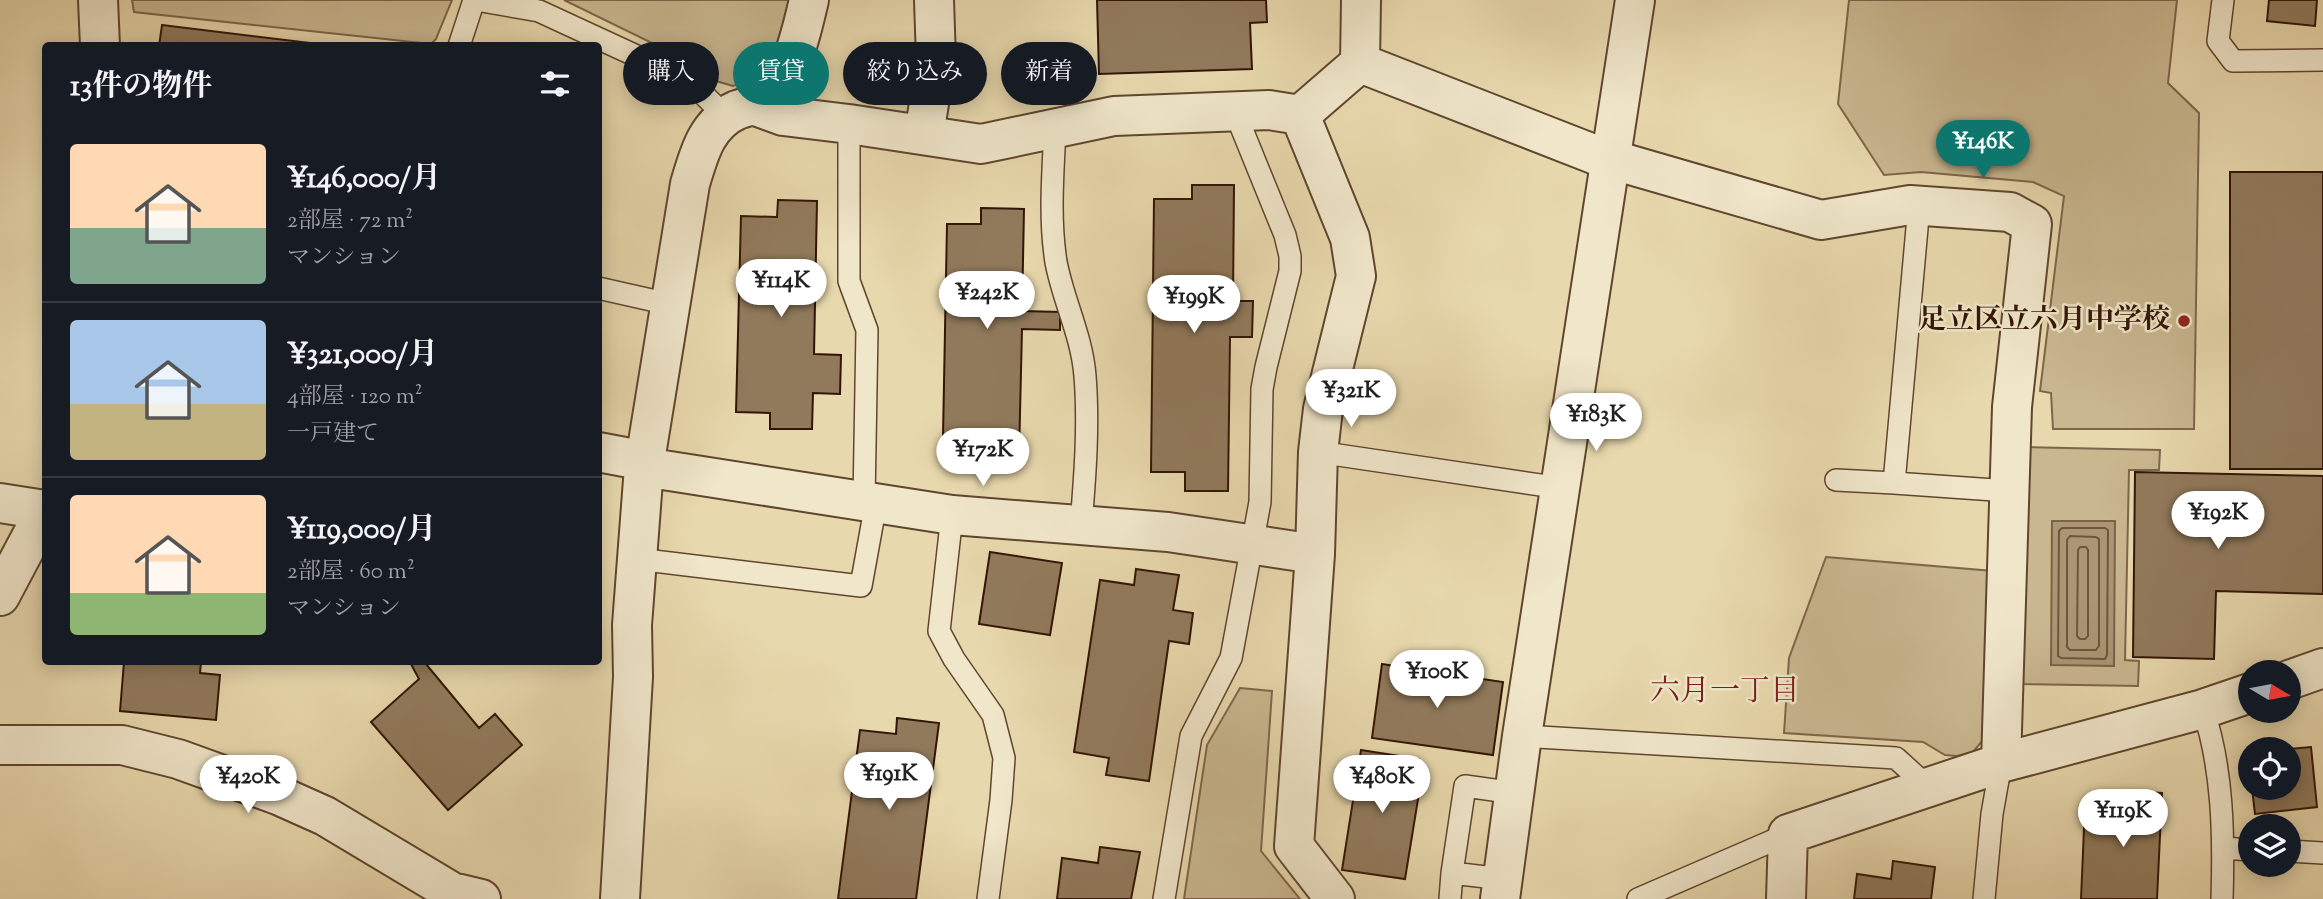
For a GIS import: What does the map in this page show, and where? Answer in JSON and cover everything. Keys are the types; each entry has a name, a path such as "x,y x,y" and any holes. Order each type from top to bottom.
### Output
{"street":[{"path":"98,0 100,42"},
{"path":"620,899 633,677 632,625 645,464 690,184 713,126 739,110 767,98 786,74 800,38 808,0"},
{"path":"924,135 936,59 934,0"},
{"path":"1300,115 1360,62 1361,0"},
{"path":"1501,889 1635,0"},
{"path":"1360,62 1611,159 1821,220 1910,205 2010,212 2032,224 2012,407 2001,763"},
{"path":"739,110 981,144 1114,116 1269,110 1300,115"},
{"path":"1300,115 1350,238 1356,276 1323,409 1318,452 1315,554 1294,846 1335,899"},
{"path":"602,453 645,464 952,515 1168,532 1315,554"},
{"path":"0,503 42,510"},
{"path":"0,596 42,516"},
{"path":"2301,676 2323,668"},
{"path":"1786,899 1788,834 2001,763 2203,709 2238,697"},
{"path":"0,745 122,745 178,759 278,795 324,816 452,892 481,899"}],"lane":[{"path":"459,42 475,0 539,11 646,60 739,110"},
{"path":"2223,0 2218,41 2233,61 2323,60"},
{"path":"1164,899 1191,736 1231,658 1254,545 1260,502 1262,389 1290,271 1285,234 1235,112"},
{"path":"637,559 860,586 870,502 867,330 849,281 849,124"},
{"path":"1055,128 1053,235 1057,263 1082,354 1085,377 1085,474 1081,525"},
{"path":"1894,483 1919,206"},
{"path":"602,289 669,304"},
{"path":"1318,452 1561,488"},
{"path":"1836,480 2009,491"},
{"path":"952,515 939,631 954,659 993,715 1004,758 988,899"},
{"path":"2203,709 2214,743 2224,848 2222,899"},
{"path":"1522,736 1896,758 1929,788"},
{"path":"1984,899 1992,814 2001,763"},
{"path":"1450,899 1465,786 1515,793"},
{"path":"1638,899 1788,834"},
{"path":"2224,848 2238,849"},
{"path":"2301,852 2323,853"},
{"path":"1452,873 1501,889"}],"shaded area":[{"path":"132,0 452,0 433,42 134,12"},
{"path":"564,0 790,0 777,42 733,42 733,86 719,82 719,42 650,42"},
{"path":"1849,0 2177,0 2168,83 2199,113 2194,429 2053,429 2051,393 2040,391 2064,196 2033,182 1921,172 1884,175 1838,104"},
{"path":"2021,447 2160,450 2159,470 2129,470 2125,660 2139,661 2138,686 2016,684"},
{"path":"1826,557 1993,571 1983,740 1973,752 1957,756 1945,755 1923,742 1784,733 1789,658"},
{"path":"1240,688 1272,691 1261,851 1300,899 1184,899 1207,745"}],"water":[{"path":"2052,521 2115,521 2114,666 2051,665"}],"building":[{"path":"1097,0 1266,0 1267,22 1250,23 1252,69 1099,74"},
{"path":"2269,0 2317,0 2315,26 2267,21"},
{"path":"162,25 302,42 160,42"},
{"path":"2230,172 2323,172 2323,469 2230,469"},
{"path":"1192,185 1234,185 1233,301 1253,301 1252,337 1230,337 1228,491 1185,491 1185,472 1151,472 1154,199 1192,199"},
{"path":"778,200 817,201 814,354 841,355 840,394 813,393 812,429 770,429 770,413 736,412 741,216 777,217"},
{"path":"981,208 1024,209 1022,311 1060,312 1060,330 1022,329 1019,456 973,455 974,437 943,436 947,224 981,224"},
{"path":"2135,472 2323,476 2323,594 2216,591 2214,659 2133,657"},
{"path":"990,552 1062,563 1050,635 979,624"},
{"path":"1136,569 1179,575 1173,610 1193,613 1189,644 1169,641 1149,781 1106,775 1109,758 1074,752 1100,580 1134,585"},
{"path":"1382,664 1503,682 1493,755 1372,738"},
{"path":"124,665 201,665 200,673 220,675 216,720 120,711"},
{"path":"412,665 427,665 479,728 495,714 522,745 448,810 371,722 419,679"},
{"path":"897,718 939,723 916,899 838,899 860,730 896,734"},
{"path":"2311,747 2317,807 2255,814 2253,800 2301,800 2301,748"},
{"path":"1361,750 1419,759 1414,786 1420,787 1405,879 1342,870"},
{"path":"2122,791 2162,793 2157,899 2081,899 2085,805 2121,807"},
{"path":"1100,847 1140,852 1131,899 1057,899 1062,858 1098,863"},
{"path":"1893,861 1935,867 1931,899 1854,899 1857,874 1891,879"}],"place":[{"name":"足立区立六月中学校","path":"2184,321"}],"district":[{"name":"六月一丁目","path":"1725,692"}]}
